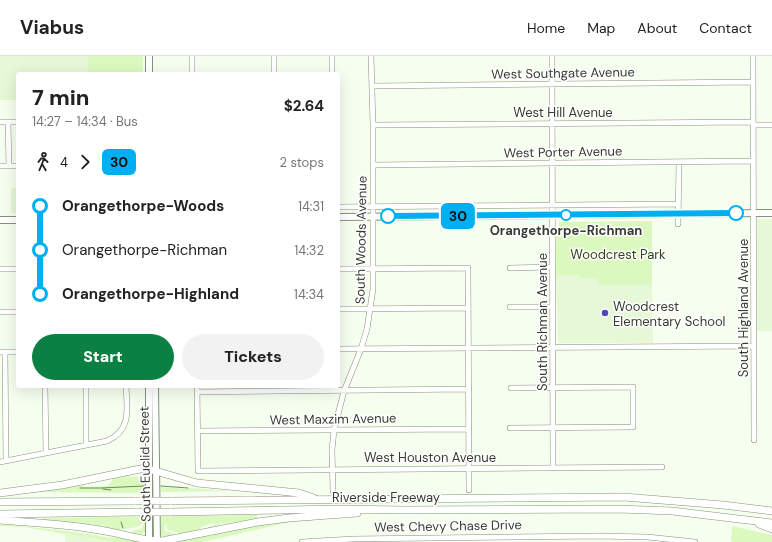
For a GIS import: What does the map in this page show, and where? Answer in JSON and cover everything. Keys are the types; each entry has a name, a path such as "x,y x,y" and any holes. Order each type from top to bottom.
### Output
{"highway":[{"path":"0,493 62,485 142,468 197,483 299,493 320,500"},
{"name":"Riverside Freeway","path":"0,502 624,497 723,505 772,511"},
{"path":"723,505 772,506"},
{"name":"Riverside Freeway","path":"0,514 342,509 619,509 672,512 772,522"},
{"path":"0,520 104,530 153,541 162,541 258,522 289,518 403,510"},
{"path":"749,520 772,529"}],"main road":[{"path":"149,56 149,72"},
{"path":"340,217 772,213"},
{"path":"0,220 16,220"},
{"name":"South Euclid Street","path":"149,388 153,541"},
{"name":"South Euclid Street","path":"152,470 154,388"}],"street":[{"path":"192,56 192,72"},
{"path":"274,56 274,72"},
{"path":"332,56 332,72"},
{"name":"South Woods Avenue","path":"333,491 332,469 334,430 344,391 361,349 367,329 373,289 374,165 371,56"},
{"name":"South Richman Avenue","path":"552,56 553,467"},
{"name":"South Highland Avenue","path":"753,56 754,440"},
{"name":"West Southgate Avenue","path":"372,86 753,82"},
{"path":"0,122 16,122"},
{"path":"8,122 9,166"},
{"name":"West Hill Avenue","path":"373,125 753,123 772,125"},
{"name":"West Porter Avenue","path":"374,165 753,161"},
{"path":"678,224 679,162"},
{"path":"0,166 16,166"},
{"path":"340,207 678,204"},
{"path":"510,268 552,267"},
{"path":"340,269 468,268 469,490"},
{"path":"0,269 16,269"},
{"path":"510,307 553,307"},
{"path":"340,309 468,308"},
{"path":"0,312 16,312"},
{"path":"340,349 754,346"},
{"path":"6,461 2,352 16,352"},
{"path":"510,428 633,426 633,387 511,388"},
{"path":"45,388 46,453"},
{"path":"86,388 86,445"},
{"path":"0,462 107,441 119,434 123,428 127,416 126,388"},
{"path":"198,431 197,389 344,391 469,389"},
{"name":"West Maxzim Avenue","path":"198,431 469,428"},
{"name":"West Houston Avenue","path":"198,431 198,471 662,467"},
{"name":"West Chevy Chase Drive","path":"302,542 353,540 539,539 594,536 695,542"}],"shaded area":[{"path":"0,56 88,56 88,72 16,72 16,100 0,100"},
{"path":"11,188 16,188 16,213 11,213"},
{"path":"757,219 772,219 772,331 757,331"},
{"name":"Woodcrest Elementary School","path":"556,275 577,275 580,278 598,278 598,285 652,285 653,343 559,343"},
{"path":"65,534 115,542 65,542"}],"green space":[{"path":"88,56 143,56 143,72 88,72"},
{"name":"Woodcrest Park","path":"652,221 652,285 598,285 598,278 580,278 577,275 556,275 556,230 559,227 559,222"},
{"path":"124,476 138,477 139,482 145,480 145,493 36,492 79,485 87,487 108,486 112,481 112,478"},
{"path":"161,487 188,488 230,491 161,492"},
{"path":"257,515 257,519 236,523 221,523 219,525 206,528 218,523 209,524 201,527 200,530 184,534 168,530 166,527 167,523 164,527 165,531 173,533 175,536 164,538 161,535 161,516"},
{"path":"146,516 145,533 142,534 132,533 134,530 141,529 144,524 143,523 136,527 121,529 119,531 105,528 103,524 100,526 93,525 92,523 79,524 44,521 44,518"},
{"path":"291,521 312,521 290,522 202,542 173,542 212,536 214,533 264,524 267,525"},
{"path":"0,524 67,531 105,537 126,538 141,542 115,542 23,527 0,526"},
{"path":"732,526 772,535 772,542 733,542 731,541"}],"waterway":[{"path":"80,488 144,486"},
{"path":"161,486 188,488"},
{"path":"103,489 111,490"},
{"path":"121,522 123,528"}],"bus line":[{"name":"30","path":"388,216 736,213"}],"place":[{"name":"Orangethorpe-Richman","path":"566,215"},
{"name":"Woodcrest Elementary School","path":"605,313"}]}
